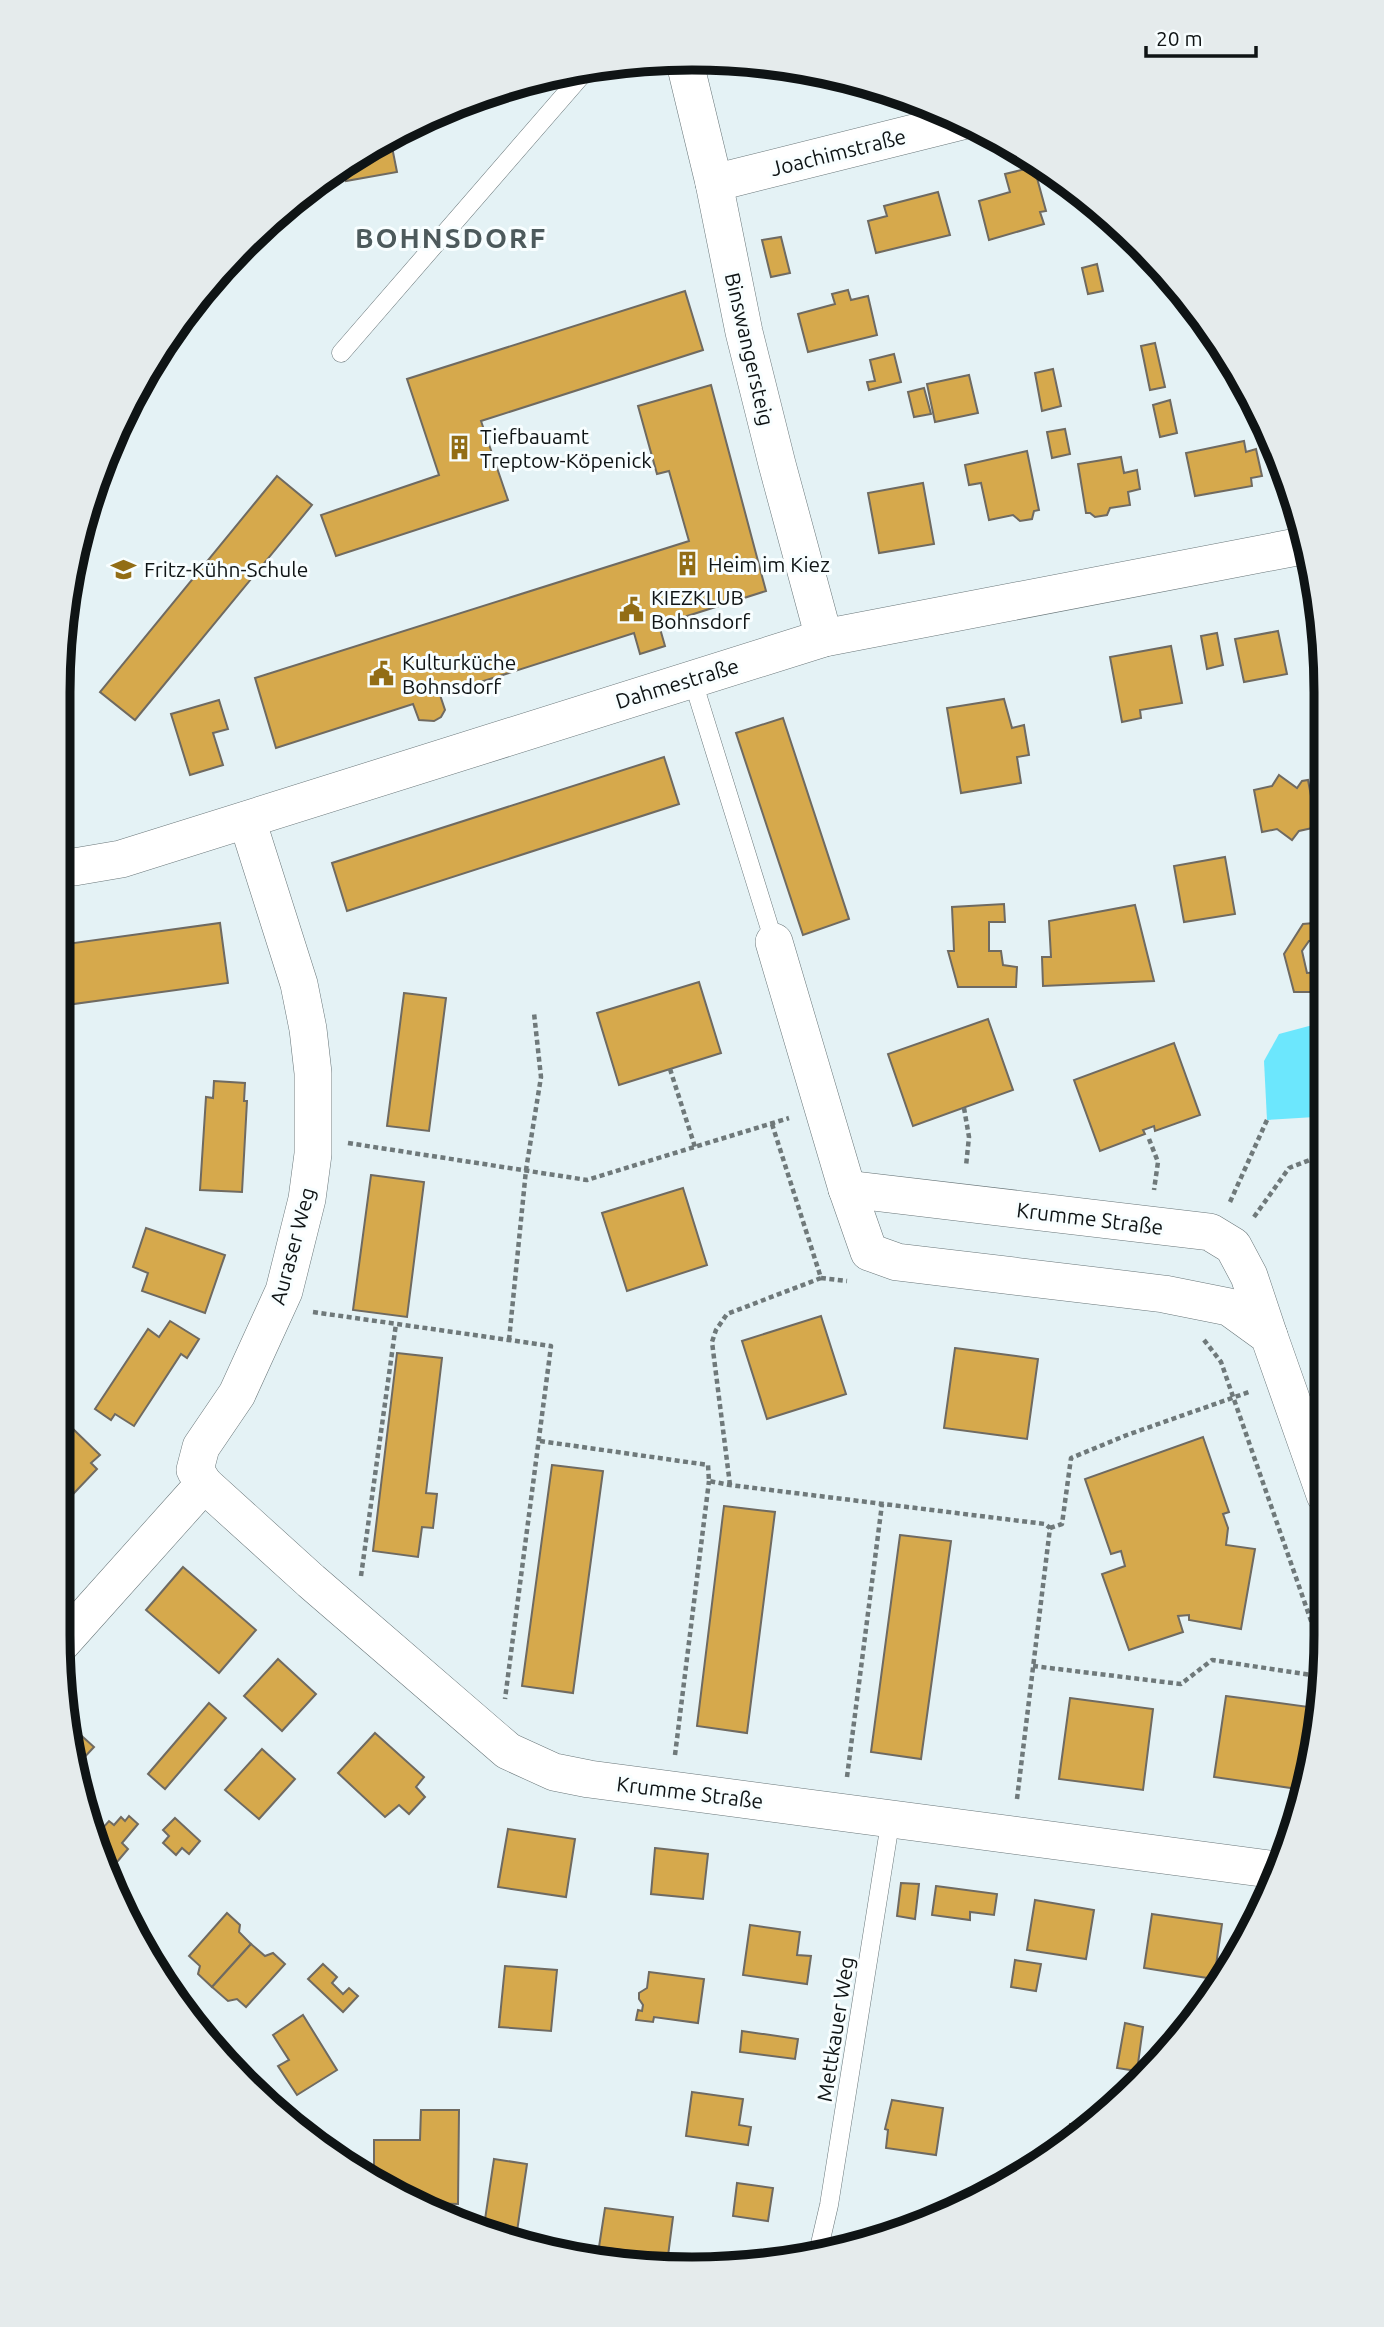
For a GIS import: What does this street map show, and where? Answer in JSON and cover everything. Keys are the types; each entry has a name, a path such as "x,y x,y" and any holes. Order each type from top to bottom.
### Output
{"street":[{"name":"Binswangersteig","path":"687,70 714,183 747,345 824,638"},
{"name":"Joachimstraße","path":"714,183 947,125"},
{"name":"Dahmestraße","path":"70,867 121,859 824,638 1297,547"},
{"name":"Auraser Weg","path":"204,1484 195,1470 201,1447 237,1394 284,1291 307,1199 313,1154 313,1073 308,1029 299,984 247,820"},
{"path":"774,942 847,1189 870,1252 897,1262 1203,1301 1229,1307 1269,1336"},
{"name":"Krumme Straße","path":"847,1189 1210,1231 1225,1241"},
{"path":"1225,1241 1249,1276 1314,1465"},
{"path":"70,1635 204,1484"},
{"name":"Krumme Straße","path":"204,1484 311,1581 508,1751 554,1772 589,1779 1269,1869"}],"lane":[{"path":"341,353 578,81"},
{"path":"692,678 774,942"},
{"name":"Mettkauer Weg","path":"821,2243 891,1817"}],"path":[{"path":"509,1340 526,1170 541,1077 534,1013"},
{"path":"670,1069 695,1147"},
{"path":"337,1141 587,1180 823,1107"},
{"path":"963,1202 969,1138 964,1108"},
{"path":"1225,1241 1235,1190 1267,1120"},
{"path":"772,1124 821,1278"},
{"path":"1149,1139 1158,1162 1150,1225"},
{"path":"1225,1241 1289,1168 1314,1158"},
{"path":"730,1485 712,1342 716,1330 727,1314 821,1278 848,1282"},
{"path":"305,1311 551,1346 504,1706"},
{"path":"359,1589 396,1324"},
{"path":"1197,1334 1221,1363 1314,1629"},
{"path":"1050,1528 1062,1524 1072,1458 1127,1435 1283,1380"},
{"path":"540,1441 708,1465 709,1481 674,1755"},
{"path":"709,1481 1045,1524 1050,1528"},
{"path":"846,1779 882,1504"},
{"path":"1017,1801 1050,1528"},
{"path":"1034,1666 1181,1684 1212,1660 1313,1675"}],"shaded area":[{"path":"1314,1026 1314,1117 1267,1120 1264,1061 1279,1034"}],"building":[{"path":"392,147 397,172 346,181 345,176"},
{"path":"1028,169 1036,174 1046,211 1040,212 1044,224 989,240 979,201 1010,192 1005,174"},
{"path":"938,192 950,235 876,253 868,221 887,216 884,206"},
{"path":"781,237 790,273 771,277 762,240"},
{"path":"1097,264 1103,291 1088,294 1082,268"},
{"path":"848,290 851,300 868,296 877,335 808,352 798,314 835,304 832,294"},
{"name":"Tiefbauamt Treptow-Köpenick","path":"685,291 703,350 481,421 508,500 336,556 321,515 439,475 407,379"},
{"path":"1155,343 1165,387 1150,390 1141,346"},
{"path":"894,354 901,382 869,390 867,382 875,381 870,360"},
{"path":"1053,369 1061,406 1042,411 1035,373"},
{"path":"969,375 978,413 935,422 927,384"},
{"name":"Heim im Kiez","path":"711,385 766,591 659,625 665,646 640,654 634,633 440,695 445,710 441,717 434,721 419,720 413,704 276,748 255,678 689,541 669,471 657,474 638,406"},
{"path":"924,388 931,414 914,417 908,392"},
{"path":"1170,400 1177,433 1160,437 1153,405"},
{"path":"1065,429 1070,454 1052,458 1047,432"},
{"path":"1244,441 1246,452 1256,449 1262,476 1251,478 1252,486 1195,496 1186,453"},
{"path":"1027,451 1039,510 1034,511 1032,519 1020,521 1013,515 989,520 981,483 969,485 965,465"},
{"path":"1121,457 1124,473 1137,470 1140,489 1128,492 1130,505 1110,508 1107,515 1095,517 1086,513 1078,464"},
{"path":"277,476 312,505 135,720 100,692"},
{"path":"923,483 934,544 879,553 868,493"},
{"path":"1278,631 1287,674 1244,682 1235,639"},
{"path":"1217,633 1223,665 1207,669 1201,636"},
{"path":"1171,646 1182,703 1140,710 1141,718 1122,722 1110,657"},
{"path":"1004,699 1012,728 1024,725 1029,755 1017,757 1021,783 961,793 947,708"},
{"path":"219,700 228,729 213,733 223,765 190,775 171,714"},
{"path":"783,718 849,919 803,935 736,733"},
{"path":"664,757 679,804 347,911 332,863"},
{"path":"1279,775 1297,788 1302,781 1308,780 1314,828 1299,831 1292,840 1277,829 1262,832 1254,790 1272,786"},
{"path":"1225,857 1235,914 1184,922 1174,866"},
{"path":"1004,904 1005,922 989,922 989,951 1001,951 1003,965 1017,967 1016,987 958,987 948,951 954,951 952,907"},
{"path":"1135,905 1154,981 1043,986 1042,957 1051,957 1049,921"},
{"path":"220,923 228,983 70,1005 70,943"},
{"path":"1314,923 1314,941 1309,941 1302,951 1307,973 1314,972 1314,992 1294,992 1284,954 1303,924"},
{"path":"699,982 721,1053 619,1085 597,1013"},
{"path":"404,993 446,998 429,1131 387,1126"},
{"path":"988,1019 1013,1090 913,1126 888,1054"},
{"path":"1174,1043 1200,1115 1155,1131 1154,1126 1143,1130 1145,1134 1100,1151 1074,1080"},
{"path":"214,1081 245,1083 244,1101 247,1101 242,1192 200,1190 206,1097 213,1098"},
{"path":"371,1175 424,1182 407,1317 353,1310"},
{"path":"683,1188 707,1265 627,1291 602,1213"},
{"path":"146,1228 225,1255 205,1313 142,1291 148,1273 133,1267"},
{"path":"821,1316 846,1394 767,1419 742,1341"},
{"path":"170,1321 199,1339 187,1358 181,1354 134,1426 115,1414 111,1420 95,1409 148,1329 159,1337"},
{"path":"955,1348 1038,1359 1027,1439 944,1428"},
{"path":"397,1353 442,1358 426,1493 437,1494 433,1528 422,1527 418,1557 373,1551"},
{"path":"70,1426 100,1455 91,1463 97,1469 70,1497"},
{"path":"1203,1437 1229,1512 1223,1514 1228,1528 1226,1545 1255,1549 1241,1629 1189,1620 1189,1615 1178,1616 1183,1632 1129,1650 1102,1574 1125,1566 1121,1551 1111,1554 1085,1479"},
{"path":"552,1465 603,1471 573,1693 522,1686"},
{"path":"724,1506 775,1512 747,1733 697,1726"},
{"path":"900,1535 951,1541 921,1759 871,1752"},
{"path":"183,1567 256,1630 219,1673 146,1610"},
{"path":"278,1659 316,1694 282,1731 244,1696"},
{"path":"1226,1696 1309,1707 1295,1789 1214,1777"},
{"path":"1070,1698 1153,1709 1143,1790 1059,1779"},
{"path":"209,1703 226,1718 165,1789 148,1774"},
{"path":"78,1732 94,1747 83,1759"},
{"path":"375,1733 424,1777 416,1787 425,1797 409,1814 399,1805 385,1817 338,1773"},
{"path":"262,1749 295,1779 259,1819 225,1790"},
{"path":"129,1816 138,1824 122,1843 128,1849 117,1862 111,1857 101,1830 109,1821 114,1825 121,1817 125,1821"},
{"path":"175,1818 200,1841 189,1854 182,1848 176,1855 163,1843 169,1836 163,1830"},
{"path":"508,1829 575,1839 566,1897 498,1887"},
{"path":"655,1848 708,1854 703,1899 651,1894"},
{"path":"901,1883 919,1884 915,1919 897,1916"},
{"path":"936,1886 997,1894 994,1915 970,1912 970,1920 932,1915"},
{"path":"1035,1900 1094,1910 1086,1959 1027,1950"},
{"path":"227,1913 240,1925 239,1932 251,1944 212,1987 198,1974 200,1966 189,1956"},
{"path":"1152,1914 1222,1924 1215,1971 1211,1978 1144,1968"},
{"path":"750,1925 800,1932 797,1955 811,1956 807,1984 743,1975"},
{"path":"251,1944 265,1956 273,1953 285,1964 246,2007 237,1999 228,2001 212,1987"},
{"path":"1015,1960 1041,1964 1036,1991 1011,1987"},
{"path":"323,1964 337,1977 332,1983 343,1994 349,1988 358,1996 343,2012 308,1979"},
{"path":"505,1966 557,1970 551,2031 499,2027"},
{"path":"649,1972 704,1979 698,2023 654,2017 653,2022 636,2020 638,2010 642,2011 643,2005 639,1993 647,1988"},
{"path":"303,2015 337,2070 297,2095 278,2066 289,2060 273,2035"},
{"path":"1125,2023 1143,2027 1137,2069 1117,2068"},
{"path":"742,2031 798,2039 795,2059 740,2052"},
{"path":"692,2092 743,2099 739,2125 751,2127 748,2145 686,2136"},
{"path":"892,2100 943,2108 936,2155 886,2148 888,2130 885,2129"},
{"path":"421,2110 459,2110 458,2204 440,2203 374,2170 374,2140 420,2140"},
{"path":"494,2159 527,2164 517,2232 485,2221"},
{"path":"737,2183 773,2188 768,2221 733,2216"},
{"path":"605,2208 673,2217 668,2256 599,2247"}],"place":[{"name":"Tiefbauamt Treptow-Köpenick","path":"460,448"},
{"name":"Heim im Kiez","path":"688,564"},
{"name":"Fritz-Kühn-Schule","path":"124,569"},
{"name":"KIEZKLUB Bohnsdorf","path":"631,609"},
{"name":"Kulturküche Bohnsdorf","path":"382,674"}],"district":[{"name":"BOHNSDORF","path":"451,237"}]}
